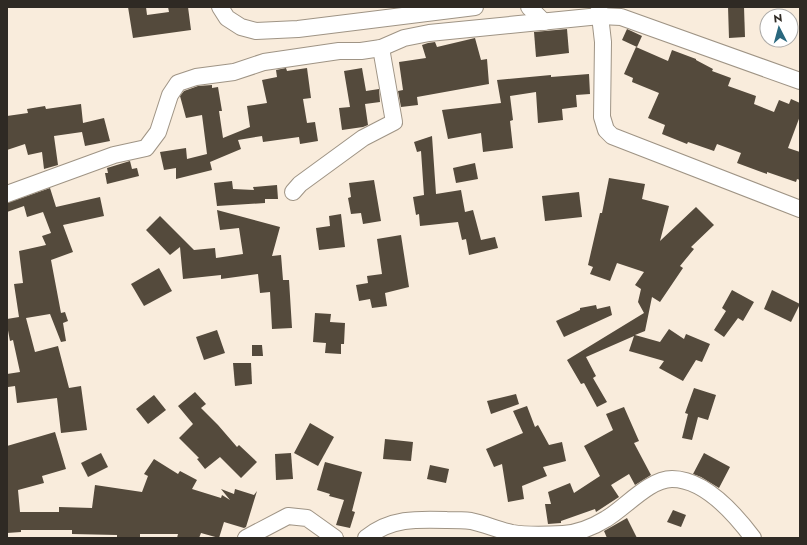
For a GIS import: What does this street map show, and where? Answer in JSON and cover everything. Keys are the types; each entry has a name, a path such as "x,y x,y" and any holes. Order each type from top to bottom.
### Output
{"street":[{"path":"220,7 227,18 241,27 256,30 298,29 475,7"},
{"path":"529,7 544,22"},
{"path":"599,11 603,42 602,117 606,130 612,136 800,209"},
{"path":"7,194 114,155 146,148 158,132 170,95 178,83 196,77 234,72 264,62 339,51 361,51 381,48 404,38 429,33 544,22 599,11 622,17 800,82"},
{"path":"293,192 300,184 363,138 394,122 381,48"},
{"path":"366,538 394,522 420,519 470,521 512,533 536,535 565,534 584,530 606,519 654,484 672,479 689,482 711,493 742,523 753,538"},
{"path":"246,538 288,516 307,518 335,538"}],"building":[{"path":"128,7 146,7 147,15 169,12 168,7 188,7 191,30 133,38"},
{"path":"728,7 744,7 745,37 729,38"},
{"path":"567,29 569,53 536,57 534,32"},
{"path":"627,29 642,36 637,47 622,40"},
{"path":"475,38 481,60 487,59 489,84 417,97 418,105 401,107 398,91 403,90 399,62 426,58 422,45 428,43 435,42 437,47"},
{"path":"636,47 668,61 672,50 696,59 713,69 712,71 731,78 728,86 756,96 754,104 774,112 779,100 789,104 791,99 800,103 800,116 788,148 800,152 800,180 797,179 796,182 767,172 767,174 737,163 741,153 717,144 714,151 688,142 687,144 662,134 665,125 648,118 659,93 632,82 633,78 624,74"},
{"path":"286,68 287,71 307,68 311,98 303,99 307,123 315,122 318,141 300,144 299,137 263,142 262,136 238,140 241,149 210,162 212,170 176,179 176,168 164,170 160,152 186,148 187,159 207,154 202,115 186,118 180,96 184,91 198,86 212,85 212,88 218,87 222,111 219,111 223,138 250,127 247,106 267,103 262,80 277,77 276,70"},
{"path":"362,68 366,91 379,89 380,102 365,104 368,125 342,130 339,108 350,107 344,71"},
{"path":"589,74 590,94 576,95 577,107 562,109 563,120 538,123 536,92 510,96 513,120 510,121 513,148 483,152 481,133 448,139 442,110 501,103 497,80 551,75 551,77"},
{"path":"81,104 83,123 104,118 110,141 85,146 82,132 54,136 58,165 44,169 42,152 28,155 25,144 7,150 7,116 28,113 27,109 45,106 46,109"},
{"path":"432,136 436,194 461,190 465,212 473,210 481,240 495,237 498,248 469,255 466,239 462,240 458,222 420,226 419,214 416,215 413,197 424,195 421,151 417,152 414,142"},
{"path":"130,161 132,169 137,168 139,176 107,184 105,173 108,173 107,168"},
{"path":"475,163 478,179 456,183 453,168"},
{"path":"609,178 645,184 642,199 669,206 660,241 696,207 714,225 691,247 694,249 680,266 683,268 660,302 652,297 645,331 635,335 660,342 669,329 684,339 686,334 710,344 702,362 696,360 683,381 659,368 664,361 629,351 634,336 586,357 596,376 593,378 607,402 597,407 584,383 581,384 567,360 644,313 638,302 641,289 635,285 644,272 617,263 610,281 590,274 593,267 588,265 600,213 602,213"},
{"path":"374,180 381,221 363,224 361,213 351,214 348,198 351,197 349,183"},
{"path":"232,181 233,189 254,190 253,187 277,185 278,199 265,199 265,203 217,206 214,183"},
{"path":"50,188 56,207 100,197 104,216 63,225 73,252 51,260 61,313 65,312 68,321 63,323 66,341 61,342 50,314 26,318 35,352 58,346 69,388 81,386 87,430 61,433 57,398 17,403 15,386 8,387 7,378 7,374 20,372 13,340 10,341 7,325 7,319 19,317 14,284 23,283 19,251 46,245 42,236 51,233 43,212 27,217 24,206 7,212 7,203"},
{"path":"579,192 582,217 545,221 542,196"},
{"path":"217,210 280,227 272,256 281,255 283,280 289,280 292,328 272,329 270,292 260,293 258,274 221,279 221,275 183,279 180,247 170,255 146,230 160,216 194,250 215,248 216,258 243,254 239,228 220,230"},
{"path":"341,214 345,247 319,250 316,228 330,226 329,216"},
{"path":"401,235 409,287 385,293 387,306 372,308 370,299 359,301 356,285 368,283 367,276 382,274 377,239"},
{"path":"159,268 172,291 144,306 131,284"},
{"path":"732,290 754,302 743,321 738,318 724,337 714,330 726,311 722,308"},
{"path":"772,290 800,304 791,322 764,309"},
{"path":"596,305 597,309 610,306 612,315 564,337 556,321 580,310 580,308"},
{"path":"315,313 331,314 330,322 345,323 344,344 341,344 341,354 325,353 326,343 313,342"},
{"path":"217,330 225,353 204,360 196,337"},
{"path":"252,345 262,345 263,356 252,356"},
{"path":"233,363 251,363 252,384 235,386"},
{"path":"694,388 716,395 708,420 698,417 692,440 682,438 688,414 685,413"},
{"path":"195,392 206,404 201,408 237,447 239,445 257,462 241,478 220,457 205,469 197,459 199,458 179,438 193,424 178,406"},
{"path":"516,394 519,404 491,414 487,401"},
{"path":"154,395 166,410 148,424 136,409"},
{"path":"527,406 535,427 538,425 549,445 562,442 566,461 543,467 547,476 522,486 524,499 508,502 502,464 494,467 486,449 523,433 513,411"},
{"path":"624,407 639,441 634,443 651,475 635,485 629,474 611,485 619,497 596,512 595,509 561,521 561,523 548,524 545,504 551,504 548,492 570,483 574,493 600,476 584,446 613,430 606,414"},
{"path":"310,423 334,437 318,466 294,453"},
{"path":"55,432 66,469 42,476 44,483 18,490 20,512 59,512 59,507 92,508 95,485 142,492 148,476 144,474 154,459 178,474 180,471 197,480 192,489 221,498 222,495 230,500 221,489 234,494 235,489 254,495 257,491 246,527 244,528 224,522 219,538 201,533 199,538 177,538 178,534 140,534 140,538 117,538 117,535 72,534 72,530 21,530 21,532 7,533 7,446"},
{"path":"385,439 413,442 411,461 383,459"},
{"path":"101,453 108,467 88,477 81,463"},
{"path":"291,453 293,479 276,480 275,454"},
{"path":"704,453 730,467 719,488 693,474"},
{"path":"325,462 362,472 352,511 355,512 350,528 336,525 344,500 329,496 330,494 317,490"},
{"path":"430,465 449,469 446,483 427,479"},
{"path":"673,510 686,515 681,527 667,522"},
{"path":"627,518 637,538 607,538 604,531"}]}
